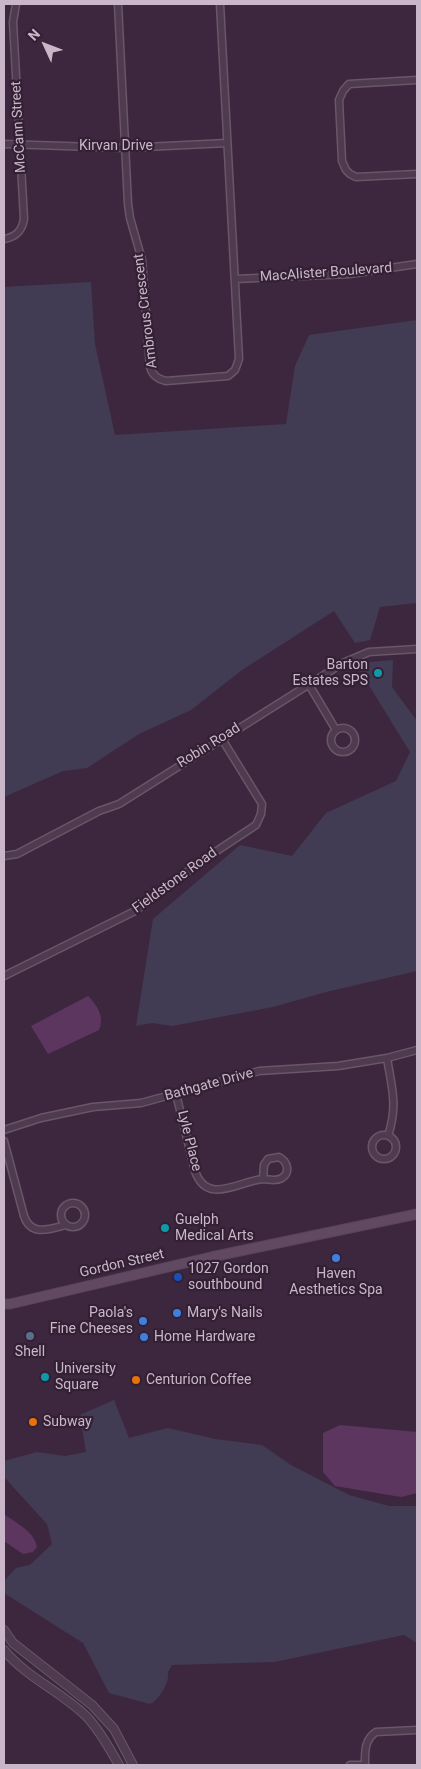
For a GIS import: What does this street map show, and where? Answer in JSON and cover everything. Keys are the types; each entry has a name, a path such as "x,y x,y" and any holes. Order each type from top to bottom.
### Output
{"main road":[{"name":"Gordon Street","path":"6,1306 211,1257 417,1214"}],"street":[{"name":"McCann Street","path":"4,239 16,235 22,229 24,219 13,22 16,4"},
{"name":"Ambrous Crescent","path":"118,4 128,204 144,272 151,372 157,378 166,381 222,378 235,370 239,359 220,4"},
{"path":"417,80 349,84 342,91 340,100 342,161 350,174 356,177 417,174"},
{"name":"Kirvan Drive","path":"4,144 125,148 227,143"},
{"name":"MacAlister Boulevard","path":"235,279 349,274 417,264"},
{"name":"Robin Road","path":"4,856 17,854 99,811 118,804 343,663 370,652 417,649"},
{"path":"308,684 336,730"},
{"name":"Fieldstone Road","path":"4,976 135,911 200,862 256,825 261,814 262,804 222,739"},
{"name":"Bathgate Drive","path":"4,1130 41,1118 93,1107 141,1103 258,1071 338,1066 387,1058 417,1050"},
{"path":"387,1058 394,1108 388,1136"},
{"name":"Lyle Place","path":"176,1094 195,1171 200,1181 209,1188 220,1190 263,1179 277,1180 284,1176 287,1169 285,1161 275,1156 268,1159 264,1165 263,1179"},
{"path":"4,1141 27,1224 34,1230 43,1231 66,1225"},
{"path":"4,1630 13,1643 92,1705 114,1729 133,1765"},
{"path":"4,1650 12,1660 87,1717 102,1734 119,1765"},
{"path":"350,1765 365,1765 366,1743 376,1732 417,1730"}],"shaded area":[{"path":"91,282 95,344 115,435 286,424 295,366 309,335 417,320 417,603 380,607 370,640 355,643 334,611 242,670 191,710 139,734 87,768 63,771 4,797 4,287"},
{"path":"393,660 392,687 417,721 417,971 326,992 273,1007 172,1026 152,1023 136,1026 153,919 240,845 292,856 326,813 396,781 410,752 357,666 369,662"},
{"path":"88,996 101,1016 99,1030 48,1054 31,1026"},
{"path":"114,1400 129,1438 168,1428 215,1439 262,1445 291,1465 349,1495 389,1506 417,1506 417,1643 404,1635 274,1662 172,1665 163,1690 157,1699 150,1704 109,1693 83,1643 4,1593 4,1581 16,1568 30,1565 52,1544 47,1524 4,1477 4,1461 37,1452 65,1456 86,1452 80,1415"},
{"path":"340,1425 417,1432 417,1493 401,1497 335,1486 323,1472 323,1433"},
{"path":"4,1514 32,1536 37,1547 33,1552 23,1554 4,1541"}],"place":[{"name":"Barton Estates SPS","path":"378,673"},
{"name":"Guelph Medical Arts","path":"165,1228"},
{"name":"Haven Aesthetics Spa","path":"336,1258"},
{"name":"1027 Gordon southbound","path":"178,1277"},
{"name":"Mary's Nails","path":"177,1313"},
{"name":"Paola's Fine Cheeses","path":"143,1321"},
{"name":"Shell","path":"30,1336"},
{"name":"Home Hardware","path":"144,1337"},
{"name":"University Square","path":"45,1377"},
{"name":"Centurion Coffee","path":"136,1380"},
{"name":"Subway","path":"33,1422"}]}
